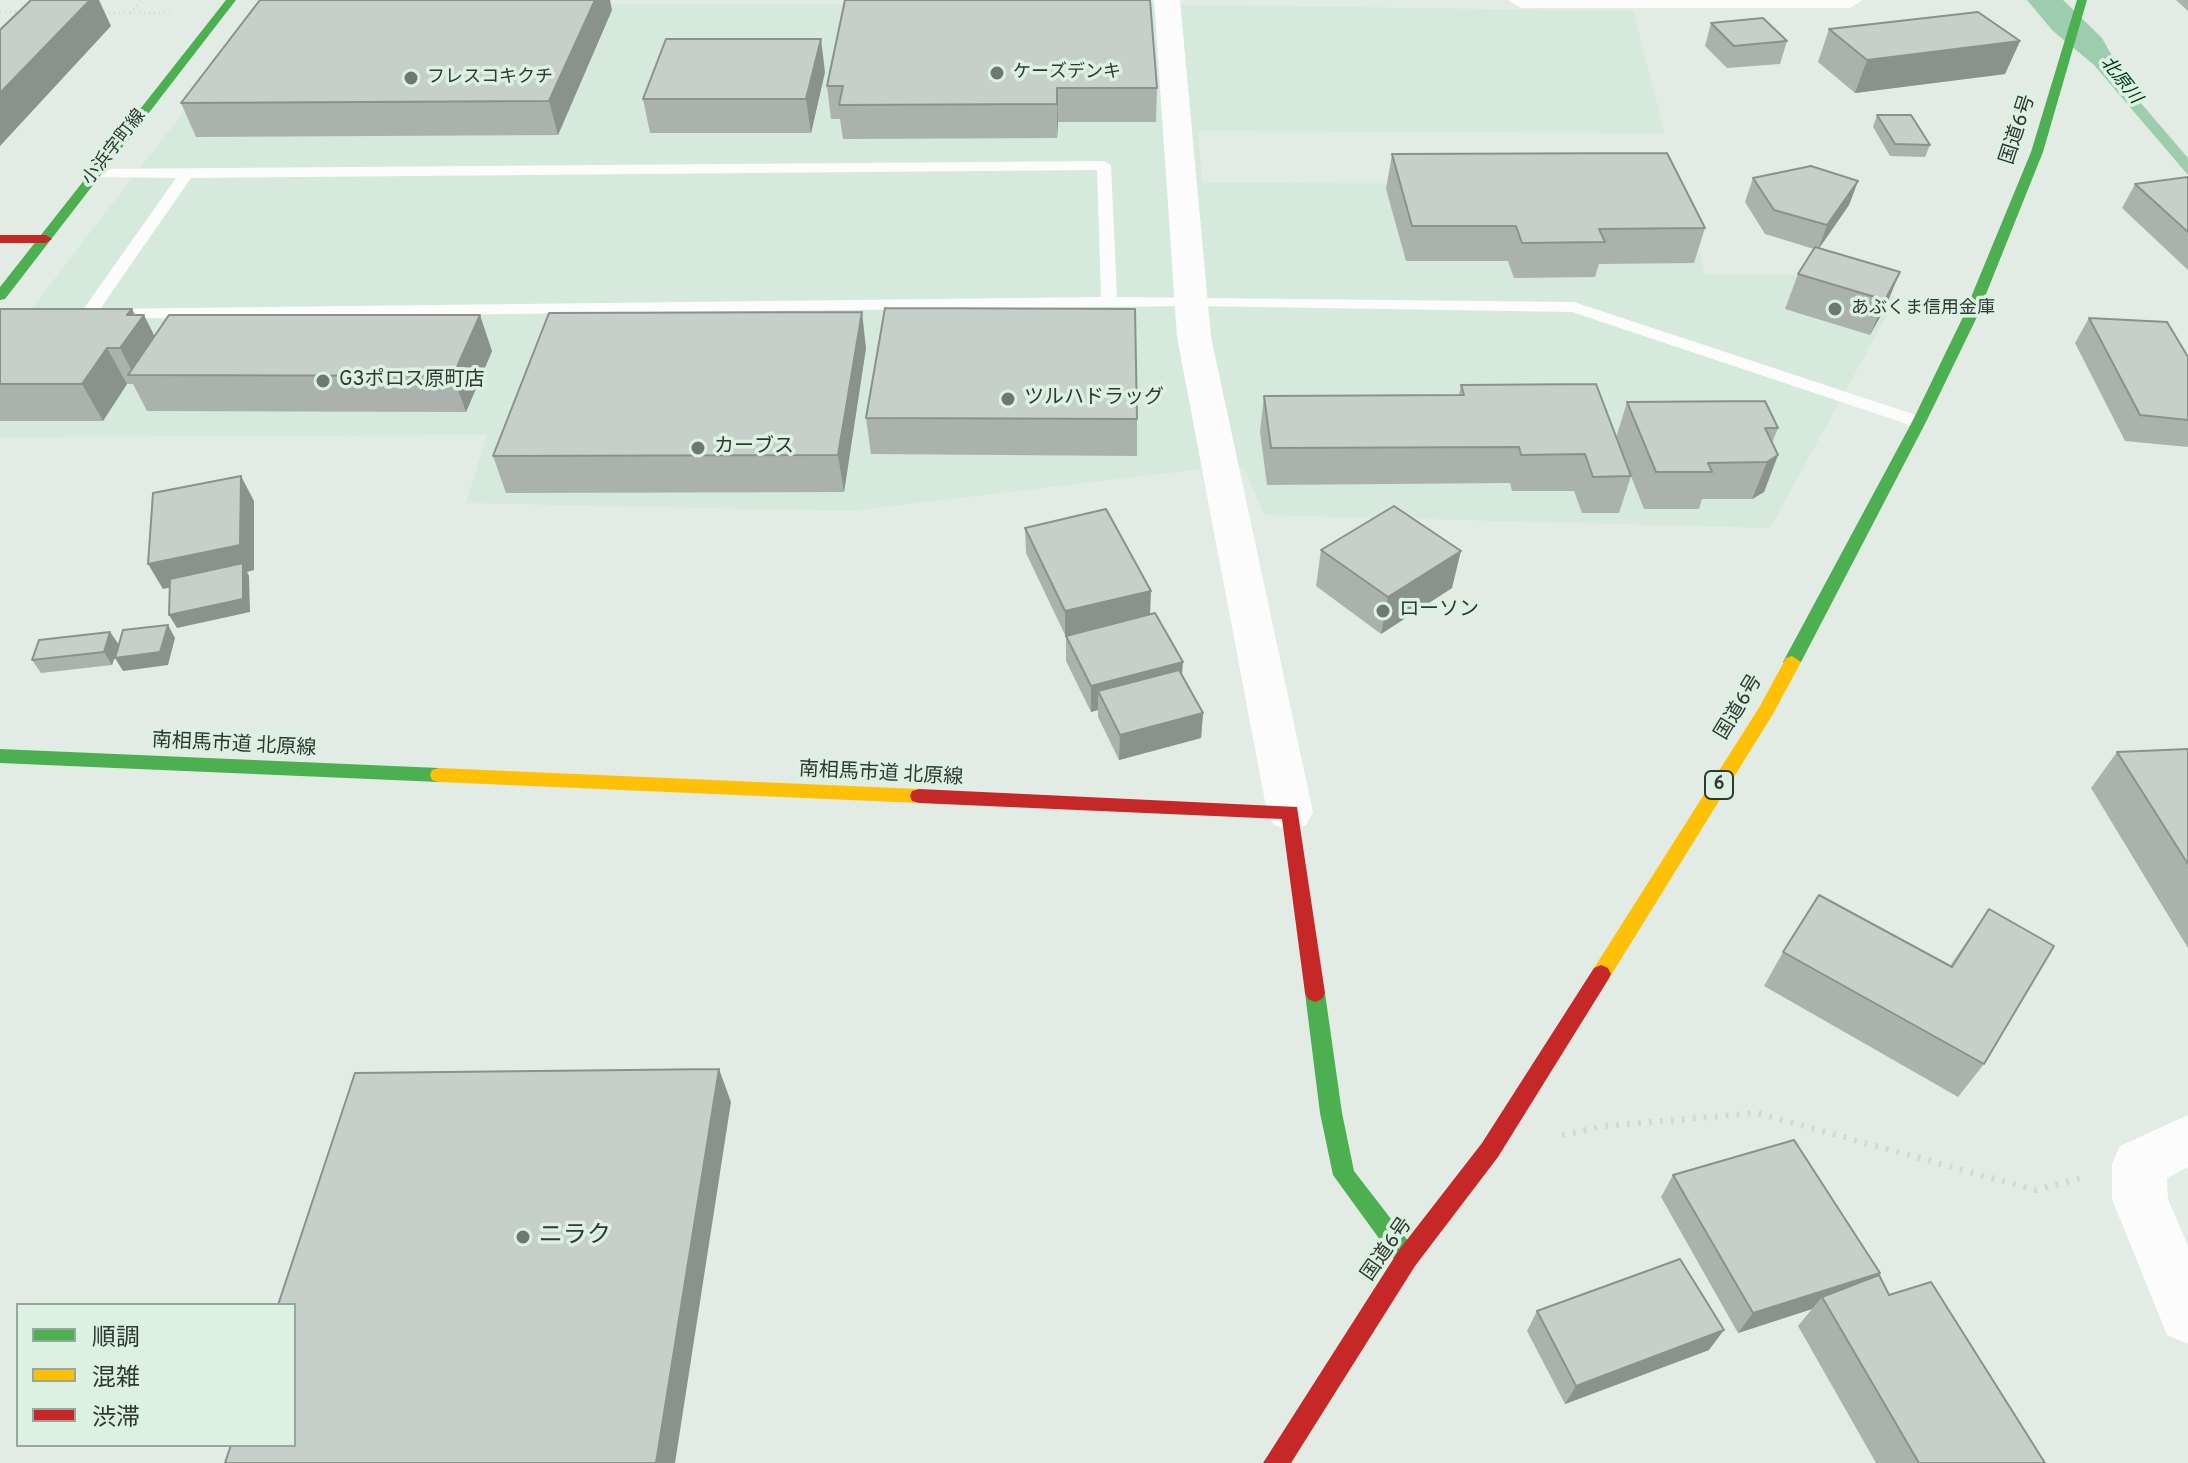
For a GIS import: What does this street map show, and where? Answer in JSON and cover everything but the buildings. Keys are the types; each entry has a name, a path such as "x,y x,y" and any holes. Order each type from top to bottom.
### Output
{"main road":[{"name":"小浜字町線","path":"0,296 231,0"},
{"name":"国道6号","path":"1276,1463 1407,1258 1490,1150 1767,709 1919,422 1969,319 2037,152 2082,0"},
{"path":"0,239 46,239"},
{"name":"南相馬市道 北原線","path":"0,756 1290,812"},
{"path":"1290,812 1331,1113 1344,1175 1407,1258"}],"street":[{"path":"1167,0 1194,337 1290,812"},
{"path":"1521,0 1850,0"},
{"path":"2188,1140 2139,1164 2140,1199 2188,1315"}],"lane":[{"path":"94,174 1104,165 1109,302"},
{"path":"187,173 88,314 1191,301 1574,307 1919,422"}],"path":[{"path":"130,13 142,0"},
{"path":"0,12 31,12"},
{"path":"91,12 186,12"},
{"path":"1490,1150 1606,1126 1757,1113 2035,1190 2139,1164"}],"shaded area":[{"path":"268,3 1199,5 1633,11 1665,133 1198,131 1202,183 1682,184 1705,275 1798,275 1897,297 1770,528 1264,515 1244,468 1193,470 850,511 466,503 487,435 0,437 0,349"}],"water":[{"name":"北原川","path":"2027,0 2063,0 2102,38 2134,95 2188,158 2188,175 2094,65 2052,30"}],"traffic: fast":[{"path":"0,296 231,0"},
{"path":"1792,662 1919,422 1969,319 2037,152 2082,0"},
{"path":"0,756 439,775"},
{"path":"1315,993 1331,1113 1344,1175 1407,1258"}],"traffic: slow":[{"path":"1601,974 1767,709 1792,662"},
{"path":"439,775 919,796"}],"traffic: jam":[{"path":"0,239 46,239"},
{"path":"919,796 1290,812 1315,993"},
{"path":"1276,1463 1407,1258 1490,1150 1601,974"}],"place":[{"name":"ケーズデンキ","path":"997,73"},
{"name":"フレスコキクチ","path":"411,78"},
{"name":"あぶくま信用金庫","path":"1835,309"},
{"name":"G3ポロス原町店","path":"323,381"},
{"name":"ツルハドラッグ","path":"1008,399"},
{"name":"カーブス","path":"698,448"},
{"name":"ローソン","path":"1383,611"},
{"name":"ニラク","path":"523,1237"}]}
